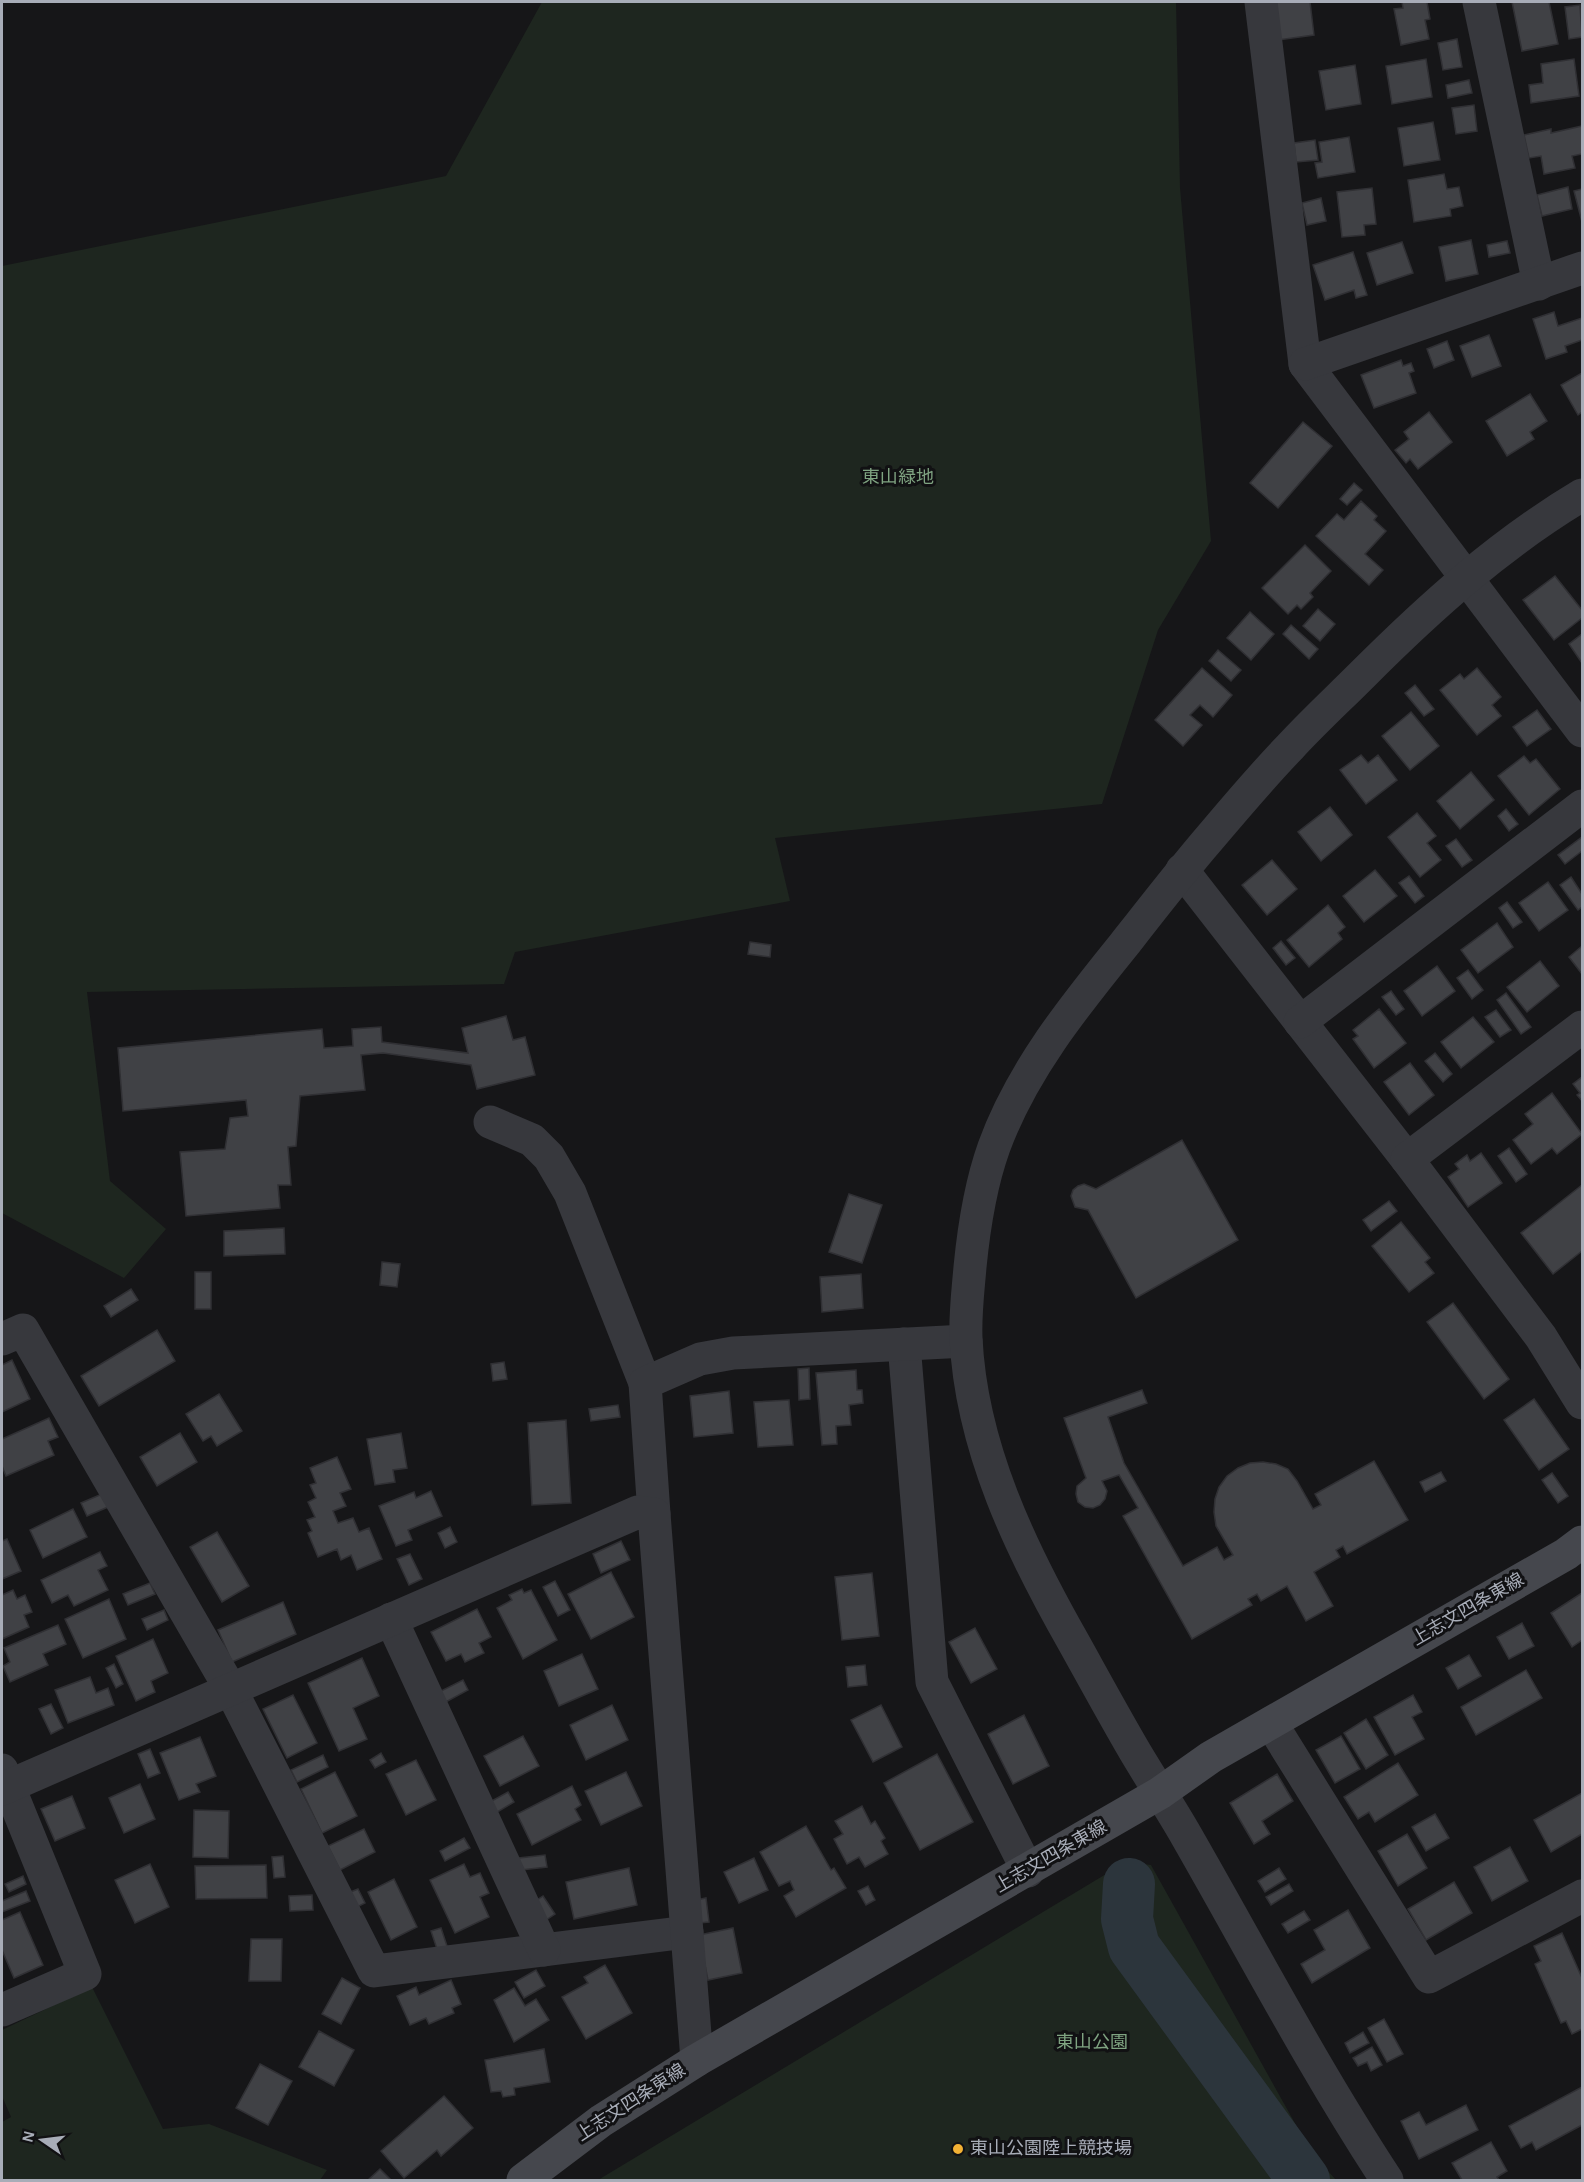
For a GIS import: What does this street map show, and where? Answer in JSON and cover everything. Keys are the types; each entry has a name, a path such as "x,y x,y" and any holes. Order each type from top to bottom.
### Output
{"main road":[{"name":"上志文四条東線","path":"523,2181 602,2121 697,2060 1028,1871 1160,1793 1211,1757 1566,1554 1582,1542"}],"street":[{"path":"1261,2 1305,364 1582,731"},
{"path":"1479,2 1539,284"},
{"path":"1305,364 1582,268"},
{"path":"1387,2181 1282,2009 1185,1833 1042,1586 1015,1528 991,1463 971,1383 966,1341 966,1300 974,1229 993,1149 1005,1119 1039,1058 1086,992 1182,870 1288,748 1412,625 1467,576 1525,531 1582,495"},
{"path":"1300,1022 1582,806"},
{"path":"1182,870 1407,1159 1541,1337 1582,1403"},
{"path":"1407,1159 1582,1026"},
{"path":"490,1122 532,1140 549,1157 570,1193 645,1383 697,2060"},
{"path":"2,1340 23,1330 231,1690 374,1971 687,1932"},
{"path":"645,1383 700,1359 733,1353 966,1341"},
{"path":"904,1344 932,1682 1028,1871"},
{"path":"2,2010 85,1974 4,1782 231,1690 638,1512 654,1514"},
{"path":"391,1619 543,1950"},
{"path":"1271,1723 1429,1977 1582,1896"}],"green space":[{"name":"東山緑地","path":"542,2 1176,2 1180,188 1211,541 1158,630 1102,804 775,838 790,901 515,952 504,984 87,992 110,1181 166,1229 124,1278 2,1213 2,266 446,176"},
{"name":"東山公園","path":"1126,1862 1151,1865 1311,2152 1336,2180 598,2180"},
{"path":"92,1987 163,2129 209,2124 327,2170 320,2180 2,2180 2,2122 11,2117 2,2096 2,2030"}],"building":[{"path":"1273,2 1310,2 1314,35 1278,40"},
{"path":"1402,2 1427,2 1430,19 1425,20 1429,39 1401,45 1394,9 1403,8"},
{"path":"1512,2 1549,2 1558,44 1522,51"},
{"path":"1580,5 1582,37 1569,39 1565,7"},
{"path":"1457,39 1462,67 1443,70 1438,43"},
{"path":"1426,59 1432,97 1392,104 1386,66"},
{"path":"1574,59 1579,96 1531,103 1529,85 1543,83 1541,64"},
{"path":"1355,65 1361,104 1326,110 1319,71"},
{"path":"1469,80 1472,93 1448,98 1446,85"},
{"path":"1474,105 1477,131 1456,134 1452,108"},
{"path":"1433,122 1440,160 1404,166 1398,128"},
{"path":"1582,126 1582,154 1572,156 1575,168 1544,174 1541,156 1529,158 1524,135 1551,129 1551,133"},
{"path":"1349,137 1355,172 1318,178 1315,163 1322,162 1319,142"},
{"path":"1315,140 1318,160 1296,162 1294,143"},
{"path":"1444,174 1447,189 1459,187 1463,206 1450,209 1451,216 1414,222 1408,180"},
{"path":"1568,187 1572,209 1542,216 1537,195"},
{"path":"1372,188 1376,224 1364,225 1365,235 1342,237 1337,192"},
{"path":"1582,189 1582,222 1574,191"},
{"path":"1321,198 1326,221 1307,225 1302,203"},
{"path":"1471,240 1478,274 1446,281 1439,247"},
{"path":"1507,241 1510,253 1489,257 1487,245"},
{"path":"1402,242 1413,273 1377,285 1367,253"},
{"path":"1353,252 1367,295 1356,298 1354,290 1325,300 1313,265"},
{"path":"1554,312 1558,326 1582,318 1582,340 1565,346 1567,352 1546,359 1533,319"},
{"path":"1489,335 1501,366 1472,377 1460,346"},
{"path":"1447,341 1454,360 1434,368 1427,349"},
{"path":"1401,360 1403,366 1411,363 1414,371 1409,373 1416,393 1374,408 1361,375"},
{"path":"1582,373 1582,412 1578,415 1561,385"},
{"path":"1530,394 1547,421 1530,432 1534,439 1507,456 1486,421"},
{"path":"1429,412 1452,442 1418,469 1410,459 1406,463 1395,450 1409,439 1404,432"},
{"path":"1303,422 1332,446 1278,508 1250,483"},
{"path":"1354,483 1362,490 1347,505 1340,499"},
{"path":"1361,501 1377,516 1374,520 1386,531 1365,554 1383,570 1369,585 1316,536 1337,514 1344,520"},
{"path":"1305,545 1331,571 1310,593 1313,597 1301,609 1297,605 1288,614 1262,588"},
{"path":"1555,576 1582,610 1582,618 1554,640 1523,600"},
{"path":"1318,609 1335,624 1320,641 1303,626"},
{"path":"1250,612 1274,634 1251,660 1227,638"},
{"path":"1291,625 1318,649 1309,659 1283,634"},
{"path":"1582,634 1582,663 1569,644"},
{"path":"1218,650 1241,670 1231,681 1209,661"},
{"path":"1202,668 1232,695 1213,717 1200,705 1190,715 1202,725 1183,746 1155,720"},
{"path":"1477,668 1501,697 1492,705 1501,716 1477,735 1440,690 1460,674 1464,679"},
{"path":"1415,685 1434,709 1424,716 1405,693"},
{"path":"1537,710 1551,729 1527,746 1513,727"},
{"path":"1411,712 1439,746 1410,770 1382,736"},
{"path":"1361,755 1368,763 1378,755 1397,780 1366,804 1340,770"},
{"path":"1524,756 1530,763 1536,759 1560,789 1529,815 1498,776"},
{"path":"1471,772 1494,800 1460,829 1437,801"},
{"path":"1330,807 1352,835 1321,861 1298,832"},
{"path":"1506,809 1518,824 1509,831 1498,816"},
{"path":"1417,813 1436,836 1427,843 1441,860 1420,877 1388,837"},
{"path":"1582,837 1582,851 1565,864 1558,855"},
{"path":"1456,839 1472,860 1462,867 1446,846"},
{"path":"1272,860 1297,889 1267,915 1242,885"},
{"path":"1375,870 1397,896 1364,922 1343,896"},
{"path":"1409,876 1424,896 1415,903 1399,883"},
{"path":"1571,877 1582,894 1582,907 1578,910 1560,885"},
{"path":"1548,882 1568,910 1539,931 1519,903"},
{"path":"1507,902 1522,922 1513,928 1499,908"},
{"path":"1328,905 1345,927 1338,933 1342,939 1309,967 1287,940"},
{"path":"1497,923 1513,947 1478,973 1461,950"},
{"path":"1281,941 1295,958 1286,965 1273,948"},
{"path":"750,942 771,945 770,957 748,954"},
{"path":"1582,946 1582,974 1569,957"},
{"path":"1540,961 1559,986 1527,1012 1507,987"},
{"path":"1437,966 1455,991 1422,1016 1404,991"},
{"path":"1468,970 1483,990 1472,999 1457,978"},
{"path":"1391,991 1404,1009 1396,1015 1382,997"},
{"path":"1506,993 1531,1027 1521,1034 1497,1000"},
{"path":"1379,1009 1406,1043 1374,1068 1353,1039 1358,1036 1353,1030"},
{"path":"1496,1010 1511,1030 1500,1037 1485,1017"},
{"path":"506,1016 513,1040 525,1037 535,1075 477,1089 471,1065 383,1053 361,1055 365,1090 300,1096 296,1146 288,1147 291,1185 278,1185 280,1208 186,1216 180,1152 225,1149 230,1118 248,1116 246,1100 123,1111 118,1048 322,1029 324,1048 353,1046 352,1029 381,1027 382,1042 468,1053 462,1028"},
{"path":"1473,1017 1494,1042 1461,1068 1441,1042"},
{"path":"1435,1053 1452,1074 1443,1082 1425,1061"},
{"path":"1410,1063 1434,1095 1409,1115 1384,1082"},
{"path":"1582,1077 1582,1101 1577,1095 1580,1093 1573,1084"},
{"path":"1552,1093 1582,1134 1557,1154 1552,1148 1531,1164 1513,1140 1533,1124 1525,1114"},
{"path":"1182,1140 1238,1240 1136,1298 1088,1210 1075,1207 1071,1196 1073,1190 1078,1186 1084,1184 1096,1189"},
{"path":"1509,1148 1527,1174 1516,1182 1498,1156"},
{"path":"1481,1153 1502,1183 1468,1207 1448,1177 1459,1169 1455,1164 1467,1155 1470,1161"},
{"path":"1582,1185 1582,1251 1553,1274 1521,1233"},
{"path":"849,1194 882,1205 862,1263 829,1252"},
{"path":"1389,1201 1397,1211 1371,1231 1363,1220"},
{"path":"1401,1222 1430,1258 1425,1262 1434,1273 1409,1292 1372,1246"},
{"path":"284,1228 285,1254 224,1256 224,1231"},
{"path":"382,1262 400,1264 397,1287 380,1285"},
{"path":"195,1272 211,1272 211,1309 195,1309"},
{"path":"861,1274 863,1308 822,1312 820,1277"},
{"path":"131,1289 138,1300 111,1317 104,1306"},
{"path":"1453,1303 1509,1379 1484,1399 1427,1322"},
{"path":"157,1330 175,1361 99,1406 81,1376"},
{"path":"12,1360 30,1399 2,1412 2,1365"},
{"path":"504,1362 507,1379 493,1381 491,1364"},
{"path":"809,1368 810,1399 799,1400 798,1369"},
{"path":"856,1370 857,1390 862,1390 863,1403 849,1405 851,1425 836,1426 837,1444 822,1445 816,1373"},
{"path":"1142,1390 1147,1403 1108,1417 1124,1463 1183,1566 1217,1547 1224,1560 1233,1555 1216,1526 1215,1499 1219,1487 1227,1476 1250,1463 1276,1464 1288,1469 1313,1509 1321,1505 1315,1494 1374,1461 1408,1520 1347,1554 1343,1546 1336,1550 1340,1557 1314,1572 1333,1606 1306,1621 1287,1586 1261,1601 1257,1594 1248,1599 1252,1605 1192,1639 1123,1516 1138,1508 1119,1475 1102,1481 1107,1491 1100,1505 1093,1508 1085,1507 1078,1502 1076,1494 1077,1486 1086,1478 1064,1418"},
{"path":"729,1391 733,1433 694,1437 690,1396"},
{"path":"219,1394 242,1431 217,1446 211,1436 203,1441 186,1414"},
{"path":"1534,1399 1569,1449 1539,1470 1504,1420"},
{"path":"789,1400 793,1445 758,1447 754,1402"},
{"path":"618,1405 620,1417 591,1421 589,1409"},
{"path":"49,1418 58,1437 48,1441 54,1455 6,1476 2,1466 2,1439"},
{"path":"566,1420 571,1503 532,1505 528,1423"},
{"path":"180,1433 197,1462 157,1486 140,1457"},
{"path":"401,1433 407,1468 393,1470 395,1482 375,1485 367,1439"},
{"path":"337,1457 351,1489 340,1493 346,1506 333,1511 338,1523 353,1518 359,1532 369,1528 382,1559 357,1570 351,1555 341,1560 337,1549 318,1557 308,1533 312,1531 307,1520 315,1517 308,1502 316,1498 310,1485 316,1483 310,1468"},
{"path":"1441,1472 1446,1481 1425,1492 1420,1482"},
{"path":"1552,1473 1568,1496 1558,1503 1542,1480"},
{"path":"431,1491 442,1516 408,1530 412,1540 396,1546 379,1506 414,1492 416,1498"},
{"path":"102,1494 108,1507 87,1516 81,1503"},
{"path":"73,1509 87,1537 43,1558 30,1530"},
{"path":"450,1527 457,1542 445,1548 438,1533"},
{"path":"217,1532 249,1586 222,1602 190,1547"},
{"path":"7,1539 21,1571 2,1579 2,1541"},
{"path":"621,1541 630,1560 601,1573 593,1554"},
{"path":"100,1552 107,1566 98,1570 108,1590 74,1606 68,1595 52,1603 41,1580"},
{"path":"410,1554 422,1579 409,1585 397,1559"},
{"path":"611,1572 634,1617 591,1639 568,1594"},
{"path":"872,1573 879,1636 842,1640 835,1577"},
{"path":"555,1581 570,1610 558,1616 543,1587"},
{"path":"150,1583 155,1594 128,1605 123,1594"},
{"path":"522,1589 524,1593 531,1590 557,1640 523,1659 497,1608 512,1600 509,1595"},
{"path":"13,1590 17,1599 25,1595 32,1612 24,1615 29,1627 2,1639 2,1595"},
{"path":"1582,1593 1582,1640 1572,1647 1551,1613"},
{"path":"109,1599 126,1639 83,1658 65,1619"},
{"path":"283,1602 296,1634 232,1662 218,1630"},
{"path":"477,1609 491,1637 479,1643 484,1653 465,1662 461,1654 446,1661 431,1632"},
{"path":"164,1610 168,1620 147,1630 142,1619"},
{"path":"1522,1623 1534,1646 1509,1659 1497,1637"},
{"path":"58,1625 66,1644 43,1654 48,1665 10,1682 3,1666 10,1662 4,1648"},
{"path":"975,1628 997,1669 971,1683 949,1642"},
{"path":"153,1639 168,1673 151,1681 155,1692 136,1701 116,1656"},
{"path":"582,1654 598,1689 559,1706 544,1671"},
{"path":"1469,1655 1481,1676 1458,1689 1446,1668"},
{"path":"362,1658 379,1696 353,1708 367,1739 339,1751 308,1683"},
{"path":"114,1664 123,1684 116,1688 106,1668"},
{"path":"865,1665 867,1685 848,1687 846,1667"},
{"path":"1526,1670 1542,1698 1476,1735 1461,1707"},
{"path":"90,1677 96,1693 108,1688 114,1705 68,1723 55,1690"},
{"path":"463,1680 468,1690 444,1703 439,1692"},
{"path":"293,1695 317,1743 287,1758 263,1709"},
{"path":"1413,1695 1422,1712 1412,1717 1424,1739 1395,1755 1374,1717"},
{"path":"51,1704 63,1728 51,1734 39,1709"},
{"path":"612,1705 628,1740 586,1760 570,1725"},
{"path":"881,1705 902,1747 873,1762 851,1720"},
{"path":"1024,1715 1049,1766 1013,1784 988,1734"},
{"path":"1366,1719 1388,1755 1366,1769 1344,1733"},
{"path":"523,1736 539,1766 500,1786 484,1756"},
{"path":"1341,1736 1360,1769 1335,1783 1316,1750"},
{"path":"200,1737 216,1776 196,1784 200,1792 179,1800 160,1753"},
{"path":"150,1749 160,1773 148,1778 138,1754"},
{"path":"381,1753 386,1762 375,1768 370,1760"},
{"path":"937,1754 973,1822 920,1850 884,1783"},
{"path":"323,1755 328,1767 297,1782 291,1770"},
{"path":"416,1760 436,1800 406,1815 386,1774"},
{"path":"1398,1763 1418,1795 1375,1822 1369,1812 1358,1819 1344,1797"},
{"path":"335,1772 357,1816 322,1833 301,1789"},
{"path":"626,1772 642,1806 601,1825 585,1791"},
{"path":"1277,1774 1293,1801 1262,1821 1270,1834 1254,1844 1230,1803"},
{"path":"140,1784 155,1819 124,1833 109,1798"},
{"path":"572,1786 581,1805 575,1809 581,1820 532,1845 517,1814"},
{"path":"508,1792 514,1802 494,1814 488,1803"},
{"path":"1582,1793 1582,1834 1551,1852 1534,1820"},
{"path":"72,1796 85,1828 55,1841 41,1809"},
{"path":"862,1806 871,1824 875,1821 885,1838 881,1841 888,1854 865,1867 859,1857 847,1864 834,1839 843,1834 835,1821"},
{"path":"194,1810 229,1811 228,1858 193,1857"},
{"path":"1435,1814 1449,1838 1426,1851 1412,1827"},
{"path":"806,1826 831,1870 834,1868 846,1888 796,1917 784,1896 794,1890 790,1881 779,1886 760,1852"},
{"path":"364,1829 375,1852 340,1870 328,1846"},
{"path":"1407,1834 1427,1868 1398,1886 1378,1851"},
{"path":"464,1838 470,1848 445,1861 440,1851"},
{"path":"1510,1847 1528,1881 1492,1901 1474,1867"},
{"path":"545,1855 547,1867 521,1870 519,1858"},
{"path":"283,1856 285,1877 274,1878 272,1857"},
{"path":"754,1858 768,1890 739,1903 724,1872"},
{"path":"150,1864 169,1907 135,1923 115,1880"},
{"path":"464,1864 470,1877 480,1873 489,1893 480,1897 489,1917 455,1933 430,1880"},
{"path":"266,1865 267,1898 196,1899 195,1866"},
{"path":"629,1868 637,1905 574,1919 566,1882"},
{"path":"1279,1868 1286,1879 1265,1892 1258,1881"},
{"path":"23,1876 26,1884 9,1892 5,1884"},
{"path":"394,1879 417,1927 391,1940 368,1892"},
{"path":"1454,1882 1472,1913 1426,1940 1408,1909"},
{"path":"1289,1884 1293,1891 1271,1905 1266,1897"},
{"path":"868,1886 875,1900 866,1905 858,1891"},
{"path":"358,1889 365,1903 355,1908 348,1893"},
{"path":"26,1891 30,1901 2,1912 2,1901"},
{"path":"312,1895 313,1910 290,1911 289,1896"},
{"path":"543,1896 555,1914 546,1920 534,1902"},
{"path":"706,1898 709,1922 699,1923 696,1900"},
{"path":"1348,1910 1370,1948 1312,1983 1301,1964 1325,1950 1314,1930"},
{"path":"1304,1911 1310,1920 1288,1933 1282,1924"},
{"path":"20,1912 43,1965 14,1978 2,1950 2,1920"},
{"path":"441,1928 448,1949 438,1952 431,1931"},
{"path":"733,1928 742,1973 708,1980 699,1935"},
{"path":"1562,1933 1582,1978 1582,2029 1572,2034 1566,2021 1561,2023 1535,1964 1541,1961 1534,1946"},
{"path":"251,1939 282,1939 281,1981 249,1981"},
{"path":"605,1965 632,2013 586,2039 562,1997 588,1983 584,1977"},
{"path":"536,1970 545,1986 524,1998 515,1982"},
{"path":"342,1978 360,1988 341,2024 322,2014"},
{"path":"451,1980 461,2004 452,2008 454,2013 429,2024 426,2018 410,2025 397,1996 416,1987 419,1995"},
{"path":"514,1988 525,2006 536,1999 549,2020 514,2042 494,2000"},
{"path":"1384,2019 1403,2054 1387,2062 1368,2028"},
{"path":"319,2031 354,2050 334,2086 299,2067"},
{"path":"1363,2032 1369,2043 1350,2053 1345,2043"},
{"path":"1372,2047 1382,2065 1371,2071 1367,2062 1358,2066 1353,2058"},
{"path":"544,2049 550,2082 514,2088 515,2095 503,2097 501,2091 491,2092 485,2060"},
{"path":"260,2064 292,2081 268,2125 236,2108"},
{"path":"1582,2087 1582,2125 1536,2150 1532,2142 1521,2148 1509,2126"},
{"path":"444,2096 473,2128 441,2156 437,2150 404,2178 381,2151"},
{"path":"1466,2105 1478,2130 1419,2159 1401,2121 1419,2112 1426,2125"},
{"path":"1491,2142 1507,2171 1497,2177 1499,2180 1462,2180 1452,2163"},
{"path":"380,2169 391,2180 368,2180"}],"waterway":[{"path":"1129,1884 1127,1919 1134,1947 1304,2180"}],"place":[{"name":"東山公園陸上競技場","path":"958,2149"}]}
